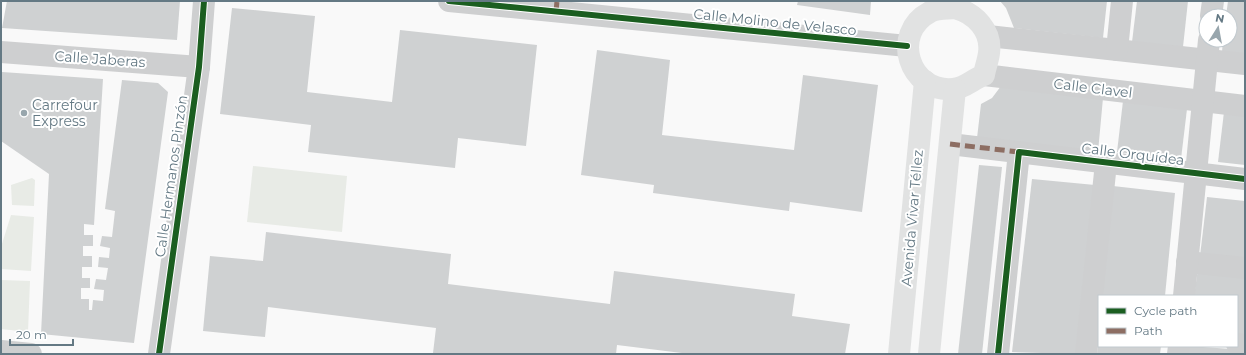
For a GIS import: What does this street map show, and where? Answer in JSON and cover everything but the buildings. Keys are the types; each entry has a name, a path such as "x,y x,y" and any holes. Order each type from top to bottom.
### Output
{"street":[{"name":"Calle Hermanos Pinzón","path":"158,354 198,67 204,1"},
{"name":"Calle Molino de Velasco","path":"450,1 556,6 907,46"},
{"path":"1117,50 1122,1"},
{"path":"933,6 955,8 965,6 979,21 988,36 989,52 984,75 967,85 955,89 946,89 925,81 914,70 908,57 907,46 912,29 933,6"},
{"path":"988,36 1117,50 1208,50 1245,64"},
{"path":"1184,295 1208,50"},
{"name":"Calle Jaberas","path":"1,52 198,67"},
{"name":"Calle Clavel","path":"984,75 1245,106"},
{"name":"Avenida Vivar Téllez","path":"899,354 925,81"},
{"name":"Avenida Vivar Téllez","path":"929,354 955,89"},
{"name":"Calle Orquídea","path":"950,144 1245,179"},
{"path":"998,354 1019,152"},
{"path":"1086,354 1106,163"},
{"path":"1187,262 1245,268"},
{"path":"1,351 26,354"}],"shaded area":[{"path":"253,166 347,176 342,232 247,222"},
{"path":"32,178 35,180 34,206 12,205 11,185"},
{"path":"11,215 34,217 31,271 1,269 1,247"},
{"path":"1,280 30,281 28,332 1,329"}],"marked path":[{"path":"556,12 557,1"},
{"path":"950,144 1019,152"}],"cycle path":[{"path":"159,354 199,67 204,1"},
{"path":"449,1 907,46"},
{"path":"998,354 1019,152 1245,179"}],"place":[{"name":"Carrefour Express","path":"24,113"}]}
